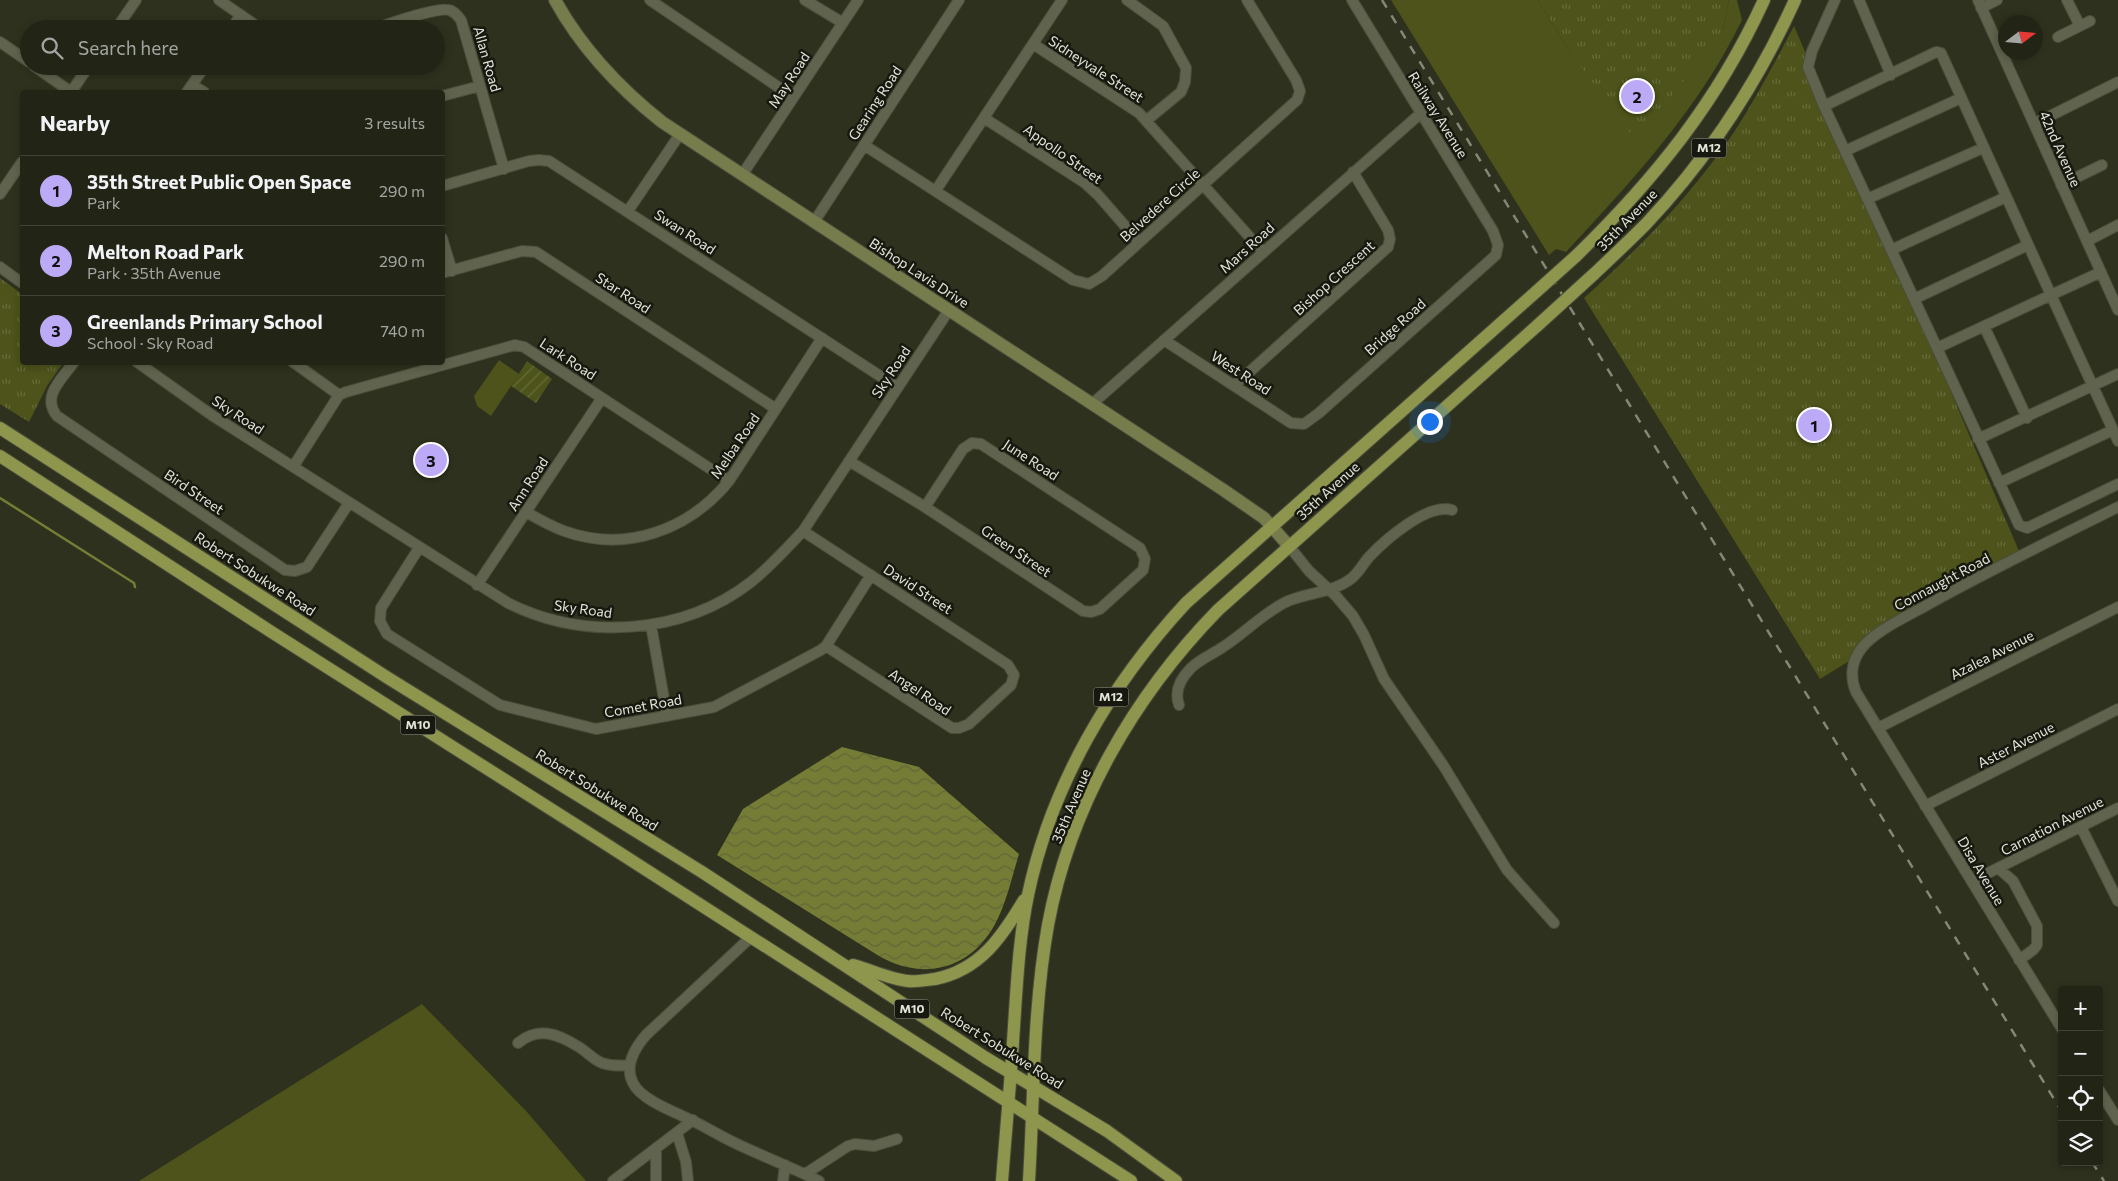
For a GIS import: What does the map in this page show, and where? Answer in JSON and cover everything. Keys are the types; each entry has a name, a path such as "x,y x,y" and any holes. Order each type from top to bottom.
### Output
{"main road":[{"name":"35th Avenue","path":"1011,1071 1021,942 1028,893 1050,821 1084,744 1132,666 1186,603 1576,256 1628,205 1687,134 1729,71 1764,0"},
{"name":"35th Avenue","path":"1034,1085 1039,1006 1048,924 1070,845 1094,789 1125,727 1154,684 1218,610 1538,325 1646,224 1707,150 1748,89 1794,0"},
{"name":"Robert Sobukwe Road","path":"0,428 388,678 702,872 986,1058 1011,1071 1106,1131 1176,1181"},
{"name":"M10","path":"0,456 273,633 1131,1181"},
{"path":"839,961 909,981 923,981 947,976 974,963 993,946 1008,927 1028,893"},
{"name":"M12","path":"1002,1181 1011,1071"},
{"name":"M12","path":"1029,1181 1034,1085"}],"street":[{"path":"122,20 136,0"},
{"path":"219,0 248,20"},
{"name":"Bishop Lavis Drive","path":"555,0 583,44 614,81 648,111 742,175 1250,508 1264,518 1290,546"},
{"path":"650,0 793,97"},
{"path":"805,0 843,23"},
{"name":"May Road","path":"742,175 858,0"},
{"name":"Gearing Road","path":"814,222 959,0"},
{"path":"936,190 1062,0"},
{"path":"1127,0 1163,26 1183,59 1186,68 1185,82 1181,92 1147,120"},
{"name":"Railway Avenue","path":"1352,0 1494,231 1498,245"},
{"path":"1834,0 1812,51 1808,67 1824,106 2019,525 2027,528 2118,484"},
{"path":"1859,0 1891,75"},
{"path":"1979,4 1997,0"},
{"path":"2067,0 2080,26"},
{"name":"Belvedere Circle","path":"864,145 1082,284 1088,284 1099,278 1294,105 1300,95 1296,80 1250,1"},
{"name":"42nd Avenue","path":"1979,4 2118,310"},
{"name":"Allan Road","path":"404,20 438,10 454,12 461,20 504,169"},
{"path":"237,20 241,15"},
{"path":"2058,36 2090,21"},
{"path":"0,42 20,56"},
{"name":"Sidneyvale Street","path":"1033,44 1130,106 1147,120 1202,186 1263,252"},
{"path":"1824,106 1936,52 1941,53 2118,441"},
{"path":"47,75 68,90"},
{"path":"72,90 83,75"},
{"path":"189,89 199,75"},
{"path":"2034,124 2118,82"},
{"path":"445,95 480,86"},
{"path":"1845,151 1961,98"},
{"name":"Mars Road","path":"1092,404 1421,113"},
{"name":"Appollo Street","path":"984,118 1085,183 1139,242"},
{"path":"628,211 680,134"},
{"path":"1867,199 1983,148"},
{"name":"Swan Road","path":"445,185 535,160 549,161 898,387"},
{"path":"0,194 20,165"},
{"path":"2061,185 2102,165"},
{"name":"Bishop Crescent","path":"1235,385 1388,247 1390,239 1388,230 1353,172"},
{"path":"1891,250 2006,197"},
{"path":"2087,241 2118,225"},
{"name":"Bridge Road","path":"1304,424 1320,413 1493,258 1497,253 1498,245"},
{"path":"1914,300 2028,245"},
{"name":"Star Road","path":"447,272 522,251 536,252 776,409"},
{"path":"445,258 447,272"},
{"path":"0,267 20,282"},
{"path":"1937,348 2101,272"},
{"name":"Sky Road","path":"141,365 213,416 477,585 522,610 551,620 603,628 651,624 692,614 730,596 750,583 776,560 803,531 950,310"},
{"path":"1984,326 2026,418"},
{"name":"Melba Road","path":"526,512 551,525 580,535 609,540 643,537 674,526 688,518 715,497 729,481 822,338"},
{"name":"West Road","path":"1164,340 1291,423 1304,424"},
{"name":"Lark Road","path":"445,364 515,345 524,347 729,481"},
{"name":"Bird Street","path":"72,365 51,396 52,409 57,416 285,570 295,572 307,567 349,503"},
{"path":"293,467 340,395 297,365"},
{"name":"Lark Road","path":"340,395 354,388 440,365"},
{"path":"1978,439 2118,374"},
{"name":"Ann Road","path":"477,585 602,398"},
{"path":"1999,483 2113,430"},
{"name":"June Road","path":"925,507 963,448 972,444 981,444 1140,548"},
{"name":"Green Street","path":"849,462 925,507 1083,611 1091,612 1100,609 1143,570 1145,559 1140,548"},
{"name":"Connaught Road","path":"1878,728 1856,692 1853,682 1853,664 1864,645 1895,623 1961,586 2118,507"},
{"path":"1179,705 1177,696 1181,680 1196,663 1222,648 1280,605 1298,598 1330,590 1352,578 1386,541 1426,513 1439,509 1452,510"},
{"name":"David Street","path":"803,531 1008,665 1014,675"},
{"path":"1290,546 1309,571 1330,590 1356,621 1364,634 1384,679 1443,765 1507,870 1554,923"},
{"name":"Comet Road","path":"419,548 381,608 380,621 387,634 500,705 596,729 714,708 723,704 826,646 871,575"},
{"name":"Azalea Avenue","path":"1878,728 2118,607"},
{"path":"651,624 667,716"},
{"name":"Angel Road","path":"826,646 952,728 960,728 969,724 1011,685 1014,675"},
{"name":"Aster Avenue","path":"1925,806 2118,709"},
{"name":"Disa Avenue","path":"1878,728 2058,1023"},
{"name":"Carnation Avenue","path":"1972,882 2118,808"},
{"path":"2081,827 2118,901"},
{"path":"1998,868 2016,884 2037,926 2036,945 2033,950 2019,960"},
{"path":"751,937 646,1035 638,1045 630,1065 630,1076 634,1086 643,1094 736,1143 819,1181"},
{"path":"518,1043 534,1033 551,1035 579,1047 600,1062 612,1065 630,1065"},
{"path":"2103,1096 2118,1120"},
{"path":"613,1181 693,1120"},
{"path":"677,1133 686,1162 688,1181"},
{"path":"805,1174 848,1146 855,1144 874,1146 897,1139"},
{"path":"656,1148 656,1181"},
{"path":"783,1181 785,1165"}],"green space":[{"path":"1391,0 1538,0 1570,52 1723,30 1729,0 1737,0 1742,20 1706,84 1663,143 1566,252 1556,249 1549,255"},
{"path":"1538,0 1729,0 1723,30 1636,141 1570,52"},
{"path":"1794,26 2019,551 1892,620 1852,655 1849,661 1820,679 1584,298 1664,220 1718,155 1765,80"},
{"path":"0,278 20,293 20,365 62,365 47,386 29,422 0,404"},
{"path":"499,360 519,374 491,416 477,406 474,396"},
{"path":"527,361 552,379 536,403 511,386"},
{"path":"422,1004 527,1112 586,1181 139,1181"}],"water":[{"path":"842,747 919,767 1019,854 998,918 984,941 972,953 943,967 928,969 912,968 895,964 879,956 717,855 743,809"}],"waterway":[{"path":"0,498 134,583 135,587"}],"railway":[{"path":"1382,0 2058,1105"},
{"path":"2095,1166 2104,1181"}],"place":[{"name":"Melton Road Park","path":"1637,96"},
{"name":"35th Street Public Open Space","path":"1814,425"},
{"name":"Greenlands Primary School","path":"431,460"}]}
